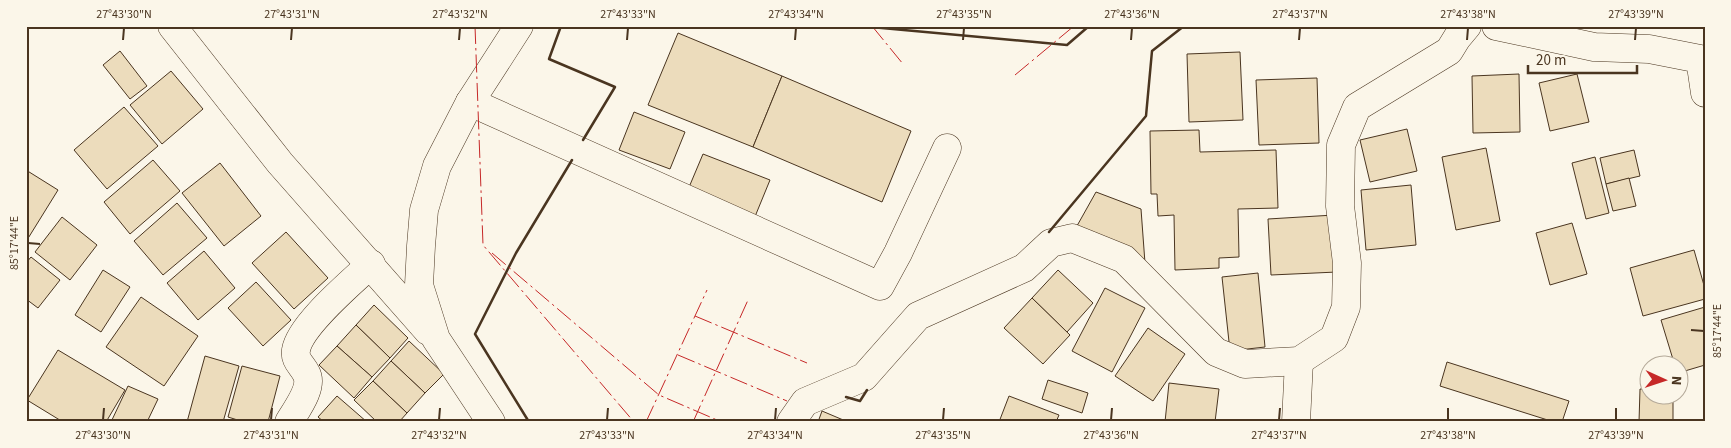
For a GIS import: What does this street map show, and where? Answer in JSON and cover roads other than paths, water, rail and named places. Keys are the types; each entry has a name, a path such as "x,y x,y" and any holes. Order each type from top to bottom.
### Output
{"street":[{"path":"172,26 280,163 436,339 491,422"},
{"path":"436,339 419,285 424,210 436,166 470,102 518,26"},
{"path":"791,422 805,402 864,377 918,316 1024,268 1051,243 1072,238 1124,259 1216,352 1245,364 1299,361 1334,338 1346,307 1347,263 1340,206 1341,145 1357,107 1449,51 1456,38 1467,26"},
{"path":"1496,26 1594,48 1649,49 1700,60 1705,93"},
{"path":"470,102 880,286 898,253 947,148"},
{"path":"289,422 305,395 308,382 307,375 298,363 296,352 298,340 317,317 371,264"},
{"path":"1296,422 1299,361"}]}
